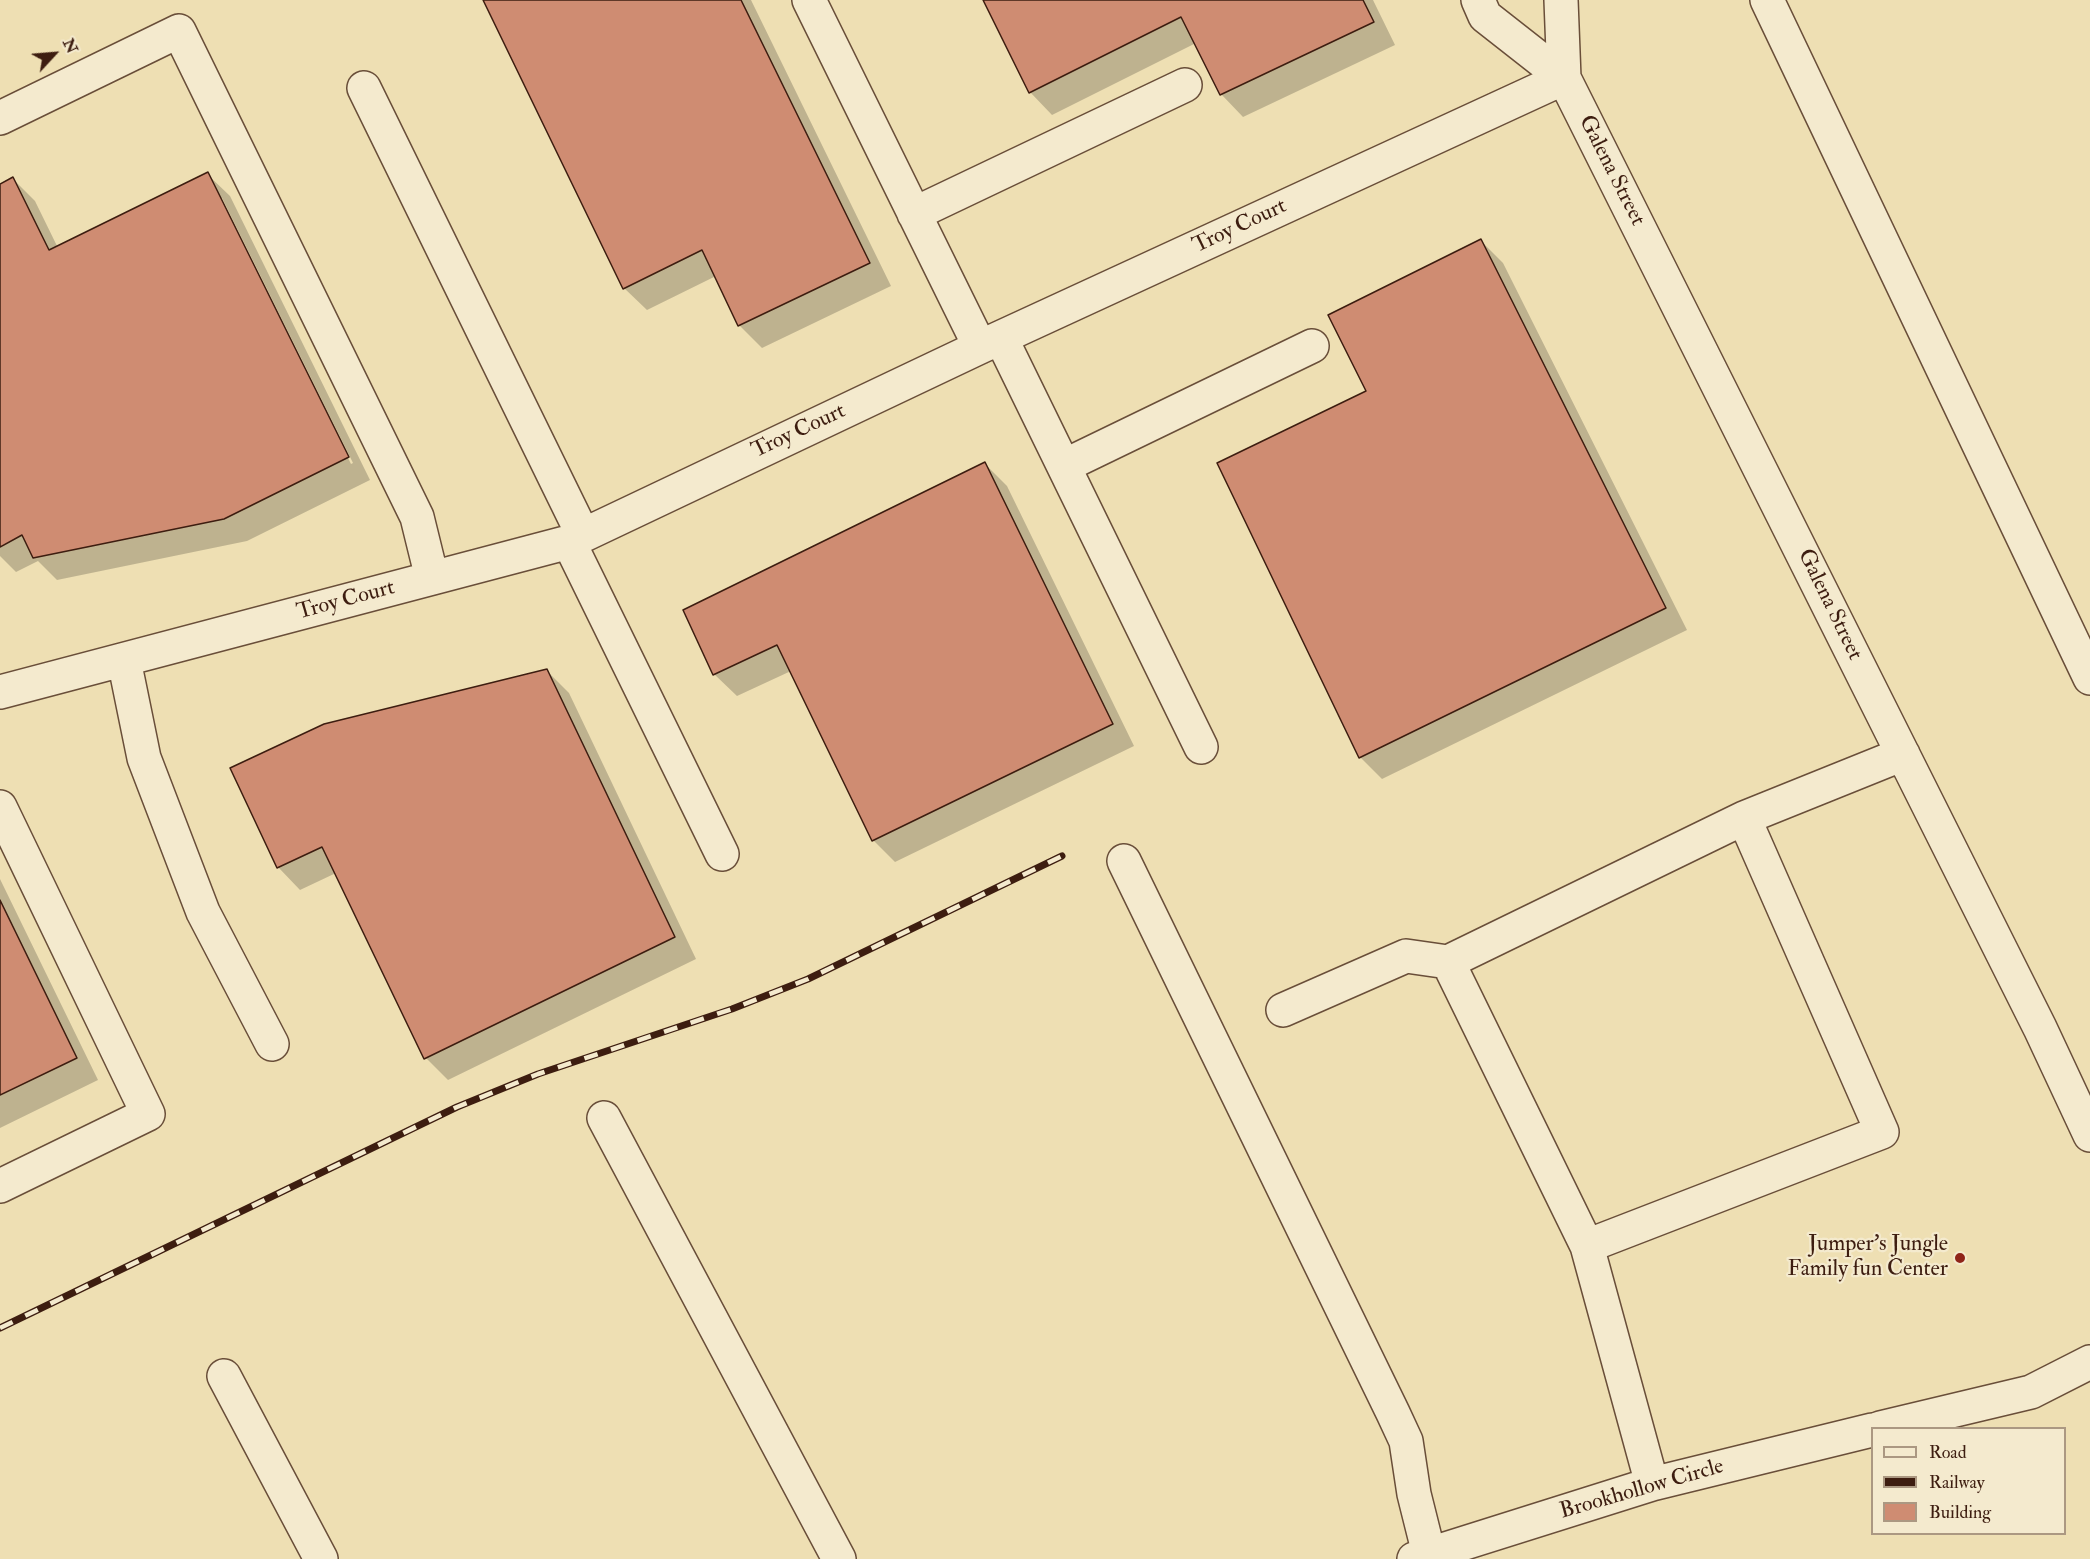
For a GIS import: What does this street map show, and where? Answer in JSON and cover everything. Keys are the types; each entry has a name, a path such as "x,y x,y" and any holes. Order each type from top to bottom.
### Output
{"street":[{"path":"809,0 915,214 1064,466 1201,747"},
{"name":"Galena Street","path":"1478,0 1485,16 1564,78"},
{"name":"Galena Street","path":"1561,0 1564,78 2040,1028 2090,1135"},
{"path":"1767,0 2090,678"},
{"path":"0,118 179,31 417,518 432,578"},
{"name":"Troy Court","path":"0,692 576,538 990,342 1564,78"},
{"path":"915,214 1185,85"},
{"path":"364,88 722,854"},
{"path":"1064,466 1312,346"},
{"path":"124,660 144,758 186,868 203,912 272,1044"},
{"path":"1282,1010 1406,956 1448,962 1744,818 1903,754"},
{"path":"0,807 148,1114 0,1186"},
{"path":"1587,1246 1882,1132 1744,818"},
{"path":"1124,861 1402,1431 1406,1441 1422,1557"},
{"path":"1448,962 1587,1246 1652,1484"},
{"path":"604,1118 839,1559"},
{"path":"1884,1427 2031,1392 2090,1362"},
{"path":"224,1376 321,1559"},
{"name":"Brookhollow Circle","path":"1422,1557 1473,1550 1652,1484 1871,1430"}],"building":[{"path":"483,0 741,0 870,263 738,326 702,250 623,289"},
{"path":"983,0 1363,0 1374,22 1220,95 1181,17 1029,93"},
{"path":"208,172 349,457 224,519 33,558 22,535 0,547 0,184 13,177 49,250"},
{"path":"1481,239 1666,608 1359,758 1217,463 1366,391 1328,315"},
{"path":"985,462 1113,724 872,841 777,645 713,675 683,610"},
{"path":"547,669 675,937 424,1059 322,847 277,868 230,768 324,724"},
{"path":"0,900 77,1058 0,1095"}],"railway":[{"path":"0,1328 457,1107 538,1074 732,1009 808,979 1062,856"}],"place":[{"name":"Jumper's Jungle Family fun Center","path":"1960,1258"}]}
